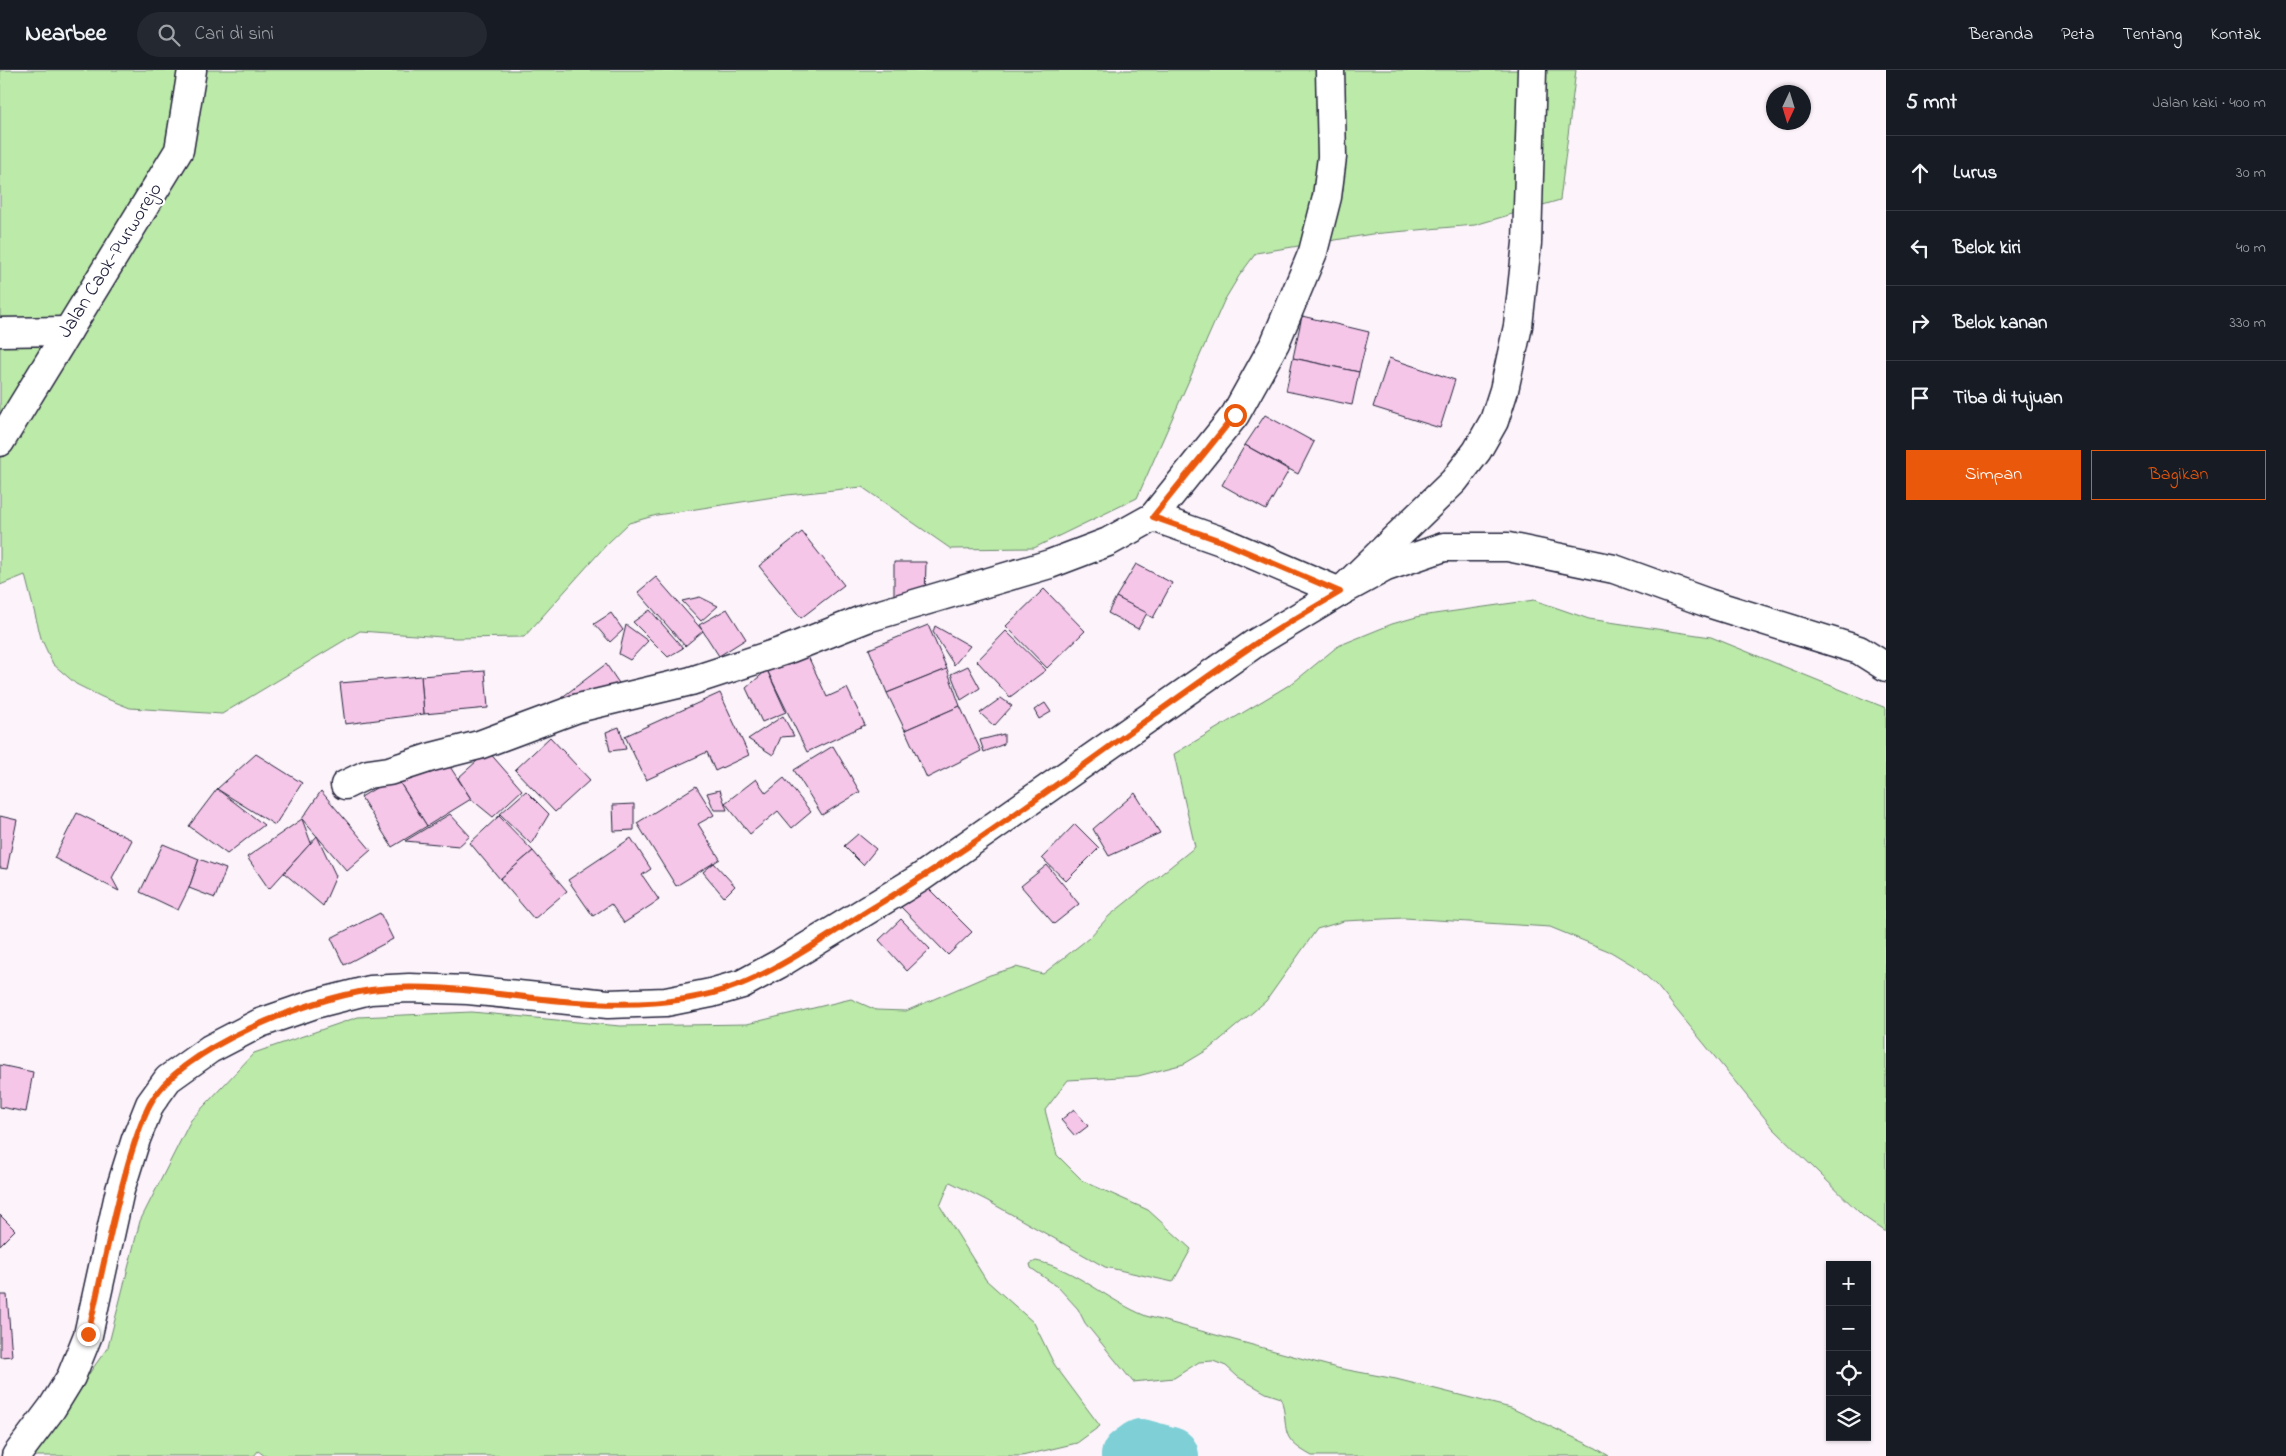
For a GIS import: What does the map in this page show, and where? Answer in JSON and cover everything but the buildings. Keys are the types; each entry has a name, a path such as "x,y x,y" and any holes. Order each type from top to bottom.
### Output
{"street":[{"name":"Jalan Caok-Purworejo","path":"0,442 179,150 192,70"},
{"path":"345,785 368,774 389,772 432,757 479,746 578,708 691,681 786,650 867,618 1050,564 1108,542 1153,517 1235,415 1275,343 1313,252 1327,197 1332,157 1330,70"},
{"path":"1340,592 1454,481 1477,452 1494,421 1504,390 1518,326 1527,243 1532,70"},
{"path":"0,332 68,331"},
{"path":"1153,517 1221,541 1340,592"},
{"path":"16,1456 52,1408 72,1377 88,1334 120,1190 136,1139 150,1104 168,1079 210,1049 260,1024 315,1004 370,990 409,988 468,990 608,1004 666,1002 742,984 779,964 920,878 1254,644 1340,592 1386,567 1444,547 1508,547 1614,568 1708,603 1859,650 1886,667"}],"green space":[{"path":"0,70 1576,70 1560,200 1475,225 1372,234 1256,253 1224,301 1137,498 1034,548 951,549 862,487 787,495 657,515 629,523 607,544 524,637 456,638 360,631 222,714 130,708 76,684 53,664 41,638 25,575 0,585"},
{"path":"1534,600 1589,619 1711,637 1886,708 1886,1232 1863,1216 1773,1128 1657,986 1636,967 1611,952 1550,927 1404,918 1344,921 1317,929 1266,1001 1209,1049 1184,1064 1138,1076 1068,1080 1045,1110 1057,1155 1083,1181 1148,1210 1191,1249 1173,1282 1105,1267 986,1200 950,1182 940,1206 986,1280 1034,1323 1054,1364 1100,1426 1077,1443 1022,1456 265,1456 258,1451 254,1456 28,1456 33,1452 108,1347 140,1221 191,1120 254,1053 358,1017 472,1012 620,1026 747,1024 851,999 876,1010 906,1011 990,975 1016,967 1043,974 1089,938 1109,916 1195,847 1174,754 1294,682 1338,646 1392,624 1420,616"},
{"path":"1036,1261 1065,1271 1132,1310 1146,1316 1337,1368 1396,1379 1511,1408 1609,1456 1312,1456 1289,1438 1281,1398 1266,1393 1238,1377 1226,1366 1213,1361 1199,1362 1174,1378 1133,1382 1085,1323 1078,1309 1058,1287 1031,1268 1030,1264"}],"waterway":[{"path":"1130,1456 1141,1448 1170,1456"}],"route":[{"path":"88,1334 120,1190 136,1139 150,1104 168,1079 210,1049 260,1024 315,1004 370,990 409,988 468,990 608,1004 666,1002 742,984 779,964 920,878 1254,644 1340,592 1221,541 1153,517 1235,415"}]}
